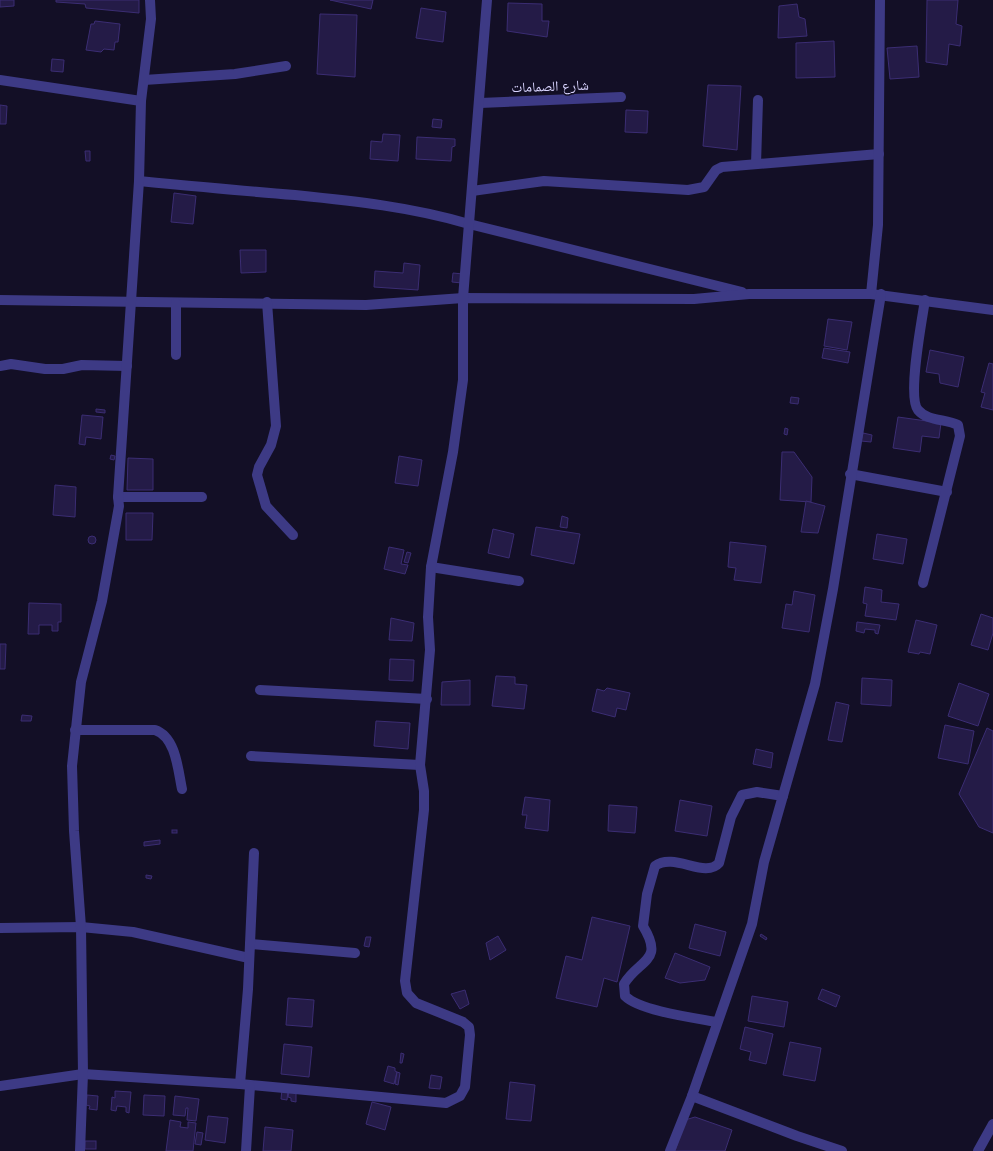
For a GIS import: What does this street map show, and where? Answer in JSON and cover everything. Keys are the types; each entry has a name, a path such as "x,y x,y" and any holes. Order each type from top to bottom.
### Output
{"street":[{"path":"80,1151 83,1074 81,927 74,831 72,766 81,682 102,601 119,506 118,497 128,366 139,181 141,101 151,19 150,0"},
{"path":"0,1086 83,1074 240,1084 446,1103 460,1096 465,1087 470,1035 469,1027 463,1022 416,1003 407,993 405,981 424,810 424,791 420,765 427,699 430,650 428,617 431,567 453,452 463,380 463,298 480,103 487,0"},
{"path":"670,1151 692,1096 752,924 764,862 815,684 833,589 876,294 880,0"},
{"path":"144,80 235,74 286,66"},
{"path":"0,80 141,101"},
{"name":"شارع الصمامات","path":"480,103 621,98"},
{"path":"756,164 758,100"},
{"path":"472,191 544,181 688,190 704,187 716,170 722,167 879,154"},
{"path":"139,181 351,200 442,216 749,294"},
{"path":"0,300 176,303 267,302 366,305 463,298 694,299 749,294 876,294 993,310"},
{"path":"923,583 947,492 960,430 958,425 954,423 924,415 918,410 913,395 925,300"},
{"path":"267,302 276,426 271,445 259,467 257,475 266,506 293,535"},
{"path":"176,303 176,355"},
{"path":"0,366 11,364 45,369 63,369 82,365 128,366"},
{"path":"850,474 947,492"},
{"path":"118,497 202,497"},
{"path":"431,567 519,581"},
{"path":"260,690 427,699"},
{"path":"75,730 160,731 171,743 182,789"},
{"path":"252,756 420,765"},
{"path":"717,1022 666,1013 636,1003 624,996 624,984 645,962 652,949 650,935 643,926 651,878 656,866 666,861 706,868 716,866 720,862 731,817 742,795 757,792 782,796"},
{"path":"240,1084 250,944 254,853"},
{"path":"0,928 81,927 133,932 249,958"},
{"path":"250,944 354,953"},
{"path":"246,1151 250,1086"},
{"path":"692,1096 797,1136 842,1151"},
{"path":"978,1151 993,1124"}],"building":[{"path":"0,0 14,0 14,6 0,7"},
{"path":"56,0 139,0 139,13 86,8 85,4 56,2"},
{"path":"330,0 373,0 371,9"},
{"path":"927,0 958,0 956,24 962,26 960,46 949,44 947,65 926,62"},
{"path":"508,3 542,4 542,21 549,21 547,37 507,31"},
{"path":"797,4 799,17 805,19 807,36 778,38 779,6"},
{"path":"421,8 446,12 443,42 416,38"},
{"path":"320,14 357,15 355,77 317,74"},
{"path":"95,21 120,24 118,42 115,42 114,50 104,49 101,52 86,50 91,24 94,24"},
{"path":"834,41 835,77 796,78 796,43"},
{"path":"917,46 919,77 890,79 887,48"},
{"path":"52,59 64,60 63,72 51,71"},
{"path":"708,85 741,86 737,150 703,146"},
{"path":"0,105 7,106 6,124 0,124"},
{"path":"626,110 648,111 647,133 625,132"},
{"path":"433,119 442,120 441,128 432,127"},
{"path":"383,134 400,135 398,161 370,159 371,141 382,142"},
{"path":"417,137 455,139 455,146 452,147 451,161 416,159"},
{"path":"85,151 90,151 90,161 86,161"},
{"path":"174,193 196,196 193,224 171,222"},
{"path":"240,250 266,250 266,272 241,273"},
{"path":"404,263 420,265 418,290 374,287 375,271 403,273"},
{"path":"453,273 463,274 462,283 452,282"},
{"path":"828,319 852,322 847,350 824,346"},
{"path":"824,348 850,352 848,363 822,358"},
{"path":"930,350 964,357 958,387 940,383 939,374 926,372"},
{"path":"989,363 993,364 993,410 981,407 985,393 981,392"},
{"path":"791,397 799,398 798,404 790,403"},
{"path":"96,409 105,410 105,413 96,412"},
{"path":"82,415 103,417 101,439 86,437 85,445 79,444"},
{"path":"898,417 941,423 939,438 922,436 920,452 893,448"},
{"path":"785,428 788,429 787,435 784,434"},
{"path":"863,433 872,435 871,442 861,441"},
{"path":"782,452 794,452 812,477 811,502 780,500"},
{"path":"111,455 115,456 114,460 110,459"},
{"path":"399,456 422,460 418,486 395,483"},
{"path":"128,458 153,459 153,490 127,490"},
{"path":"55,485 76,487 75,517 53,515"},
{"path":"806,501 825,506 818,533 801,532"},
{"path":"126,513 153,513 152,540 126,540"},
{"path":"562,516 568,518 567,528 560,527"},
{"path":"536,527 580,534 574,564 531,555"},
{"path":"493,529 514,534 509,558 488,553"},
{"path":"877,534 907,539 903,564 873,559"},
{"path":"92,536 95,537 95,543 92,544 89,543 88,540 89,537"},
{"path":"730,542 766,546 761,583 734,580 736,568 728,567"},
{"path":"389,547 404,550 401,564 408,565 405,574 384,569"},
{"path":"407,552 411,553 408,563 404,562"},
{"path":"865,587 882,590 881,602 899,604 896,620 865,616 867,604 863,603"},
{"path":"794,591 815,595 809,632 782,628 786,604 792,605"},
{"path":"29,603 61,604 61,622 58,622 58,631 52,631 52,625 39,625 39,634 28,634"},
{"path":"981,614 993,618 993,633 988,650 971,645"},
{"path":"391,618 414,623 412,641 389,640"},
{"path":"916,620 937,625 930,654 908,652"},
{"path":"857,622 880,625 878,634 875,633 875,630 865,629 864,633 856,631"},
{"path":"0,644 6,644 5,669 0,669"},
{"path":"390,659 414,660 413,681 389,680"},
{"path":"496,676 515,677 515,684 527,685 524,709 492,706"},
{"path":"862,678 892,680 891,706 861,704"},
{"path":"470,680 470,705 441,705 442,682"},
{"path":"959,683 989,694 978,726 948,716"},
{"path":"607,688 630,693 626,710 617,708 615,717 592,711 597,689 604,691"},
{"path":"836,702 849,705 842,742 828,740"},
{"path":"22,715 32,716 31,721 21,721"},
{"path":"376,721 410,723 408,749 374,746"},
{"path":"945,725 974,731 968,764 938,758"},
{"path":"987,728 993,731 993,833 979,827 959,794"},
{"path":"756,749 773,753 771,768 753,764"},
{"path":"525,797 550,800 548,831 525,828 527,815 522,815"},
{"path":"680,800 712,806 707,836 675,831"},
{"path":"609,805 637,807 635,833 608,831"},
{"path":"172,830 177,830 177,833 172,833"},
{"path":"160,840 160,844 144,846 144,842"},
{"path":"146,875 152,876 151,879 146,878"},
{"path":"592,917 630,926 617,982 604,978 597,1007 556,998 566,956 582,960"},
{"path":"695,924 726,932 720,956 689,948"},
{"path":"761,934 767,938 766,940 760,936"},
{"path":"498,936 506,950 490,960 486,943"},
{"path":"366,937 371,937 369,947 364,946"},
{"path":"675,953 710,967 705,980 680,983 665,978"},
{"path":"822,989 840,996 836,1007 818,999"},
{"path":"465,990 469,1004 460,1009 451,994"},
{"path":"752,996 788,1002 784,1027 748,1021"},
{"path":"288,998 314,1000 312,1027 286,1025"},
{"path":"745,1027 773,1034 766,1064 749,1060 751,1052 740,1049"},
{"path":"790,1042 821,1048 815,1081 783,1075"},
{"path":"284,1044 312,1047 309,1077 281,1074"},
{"path":"401,1053 404,1054 402,1063 400,1063"},
{"path":"388,1066 395,1068 395,1071 397,1072 394,1084 384,1081"},
{"path":"397,1072 400,1073 398,1085 395,1084"},
{"path":"431,1075 442,1077 440,1089 429,1088"},
{"path":"510,1082 535,1085 531,1121 506,1119"},
{"path":"282,1089 288,1090 287,1100 281,1099"},
{"path":"115,1091 131,1092 129,1113 126,1112 126,1107 117,1106 116,1111 111,1110 112,1097 115,1098"},
{"path":"289,1091 296,1091 296,1102 291,1101 291,1098 288,1097"},
{"path":"87,1095 98,1096 97,1110 89,1109 90,1106 86,1105"},
{"path":"144,1095 165,1096 164,1116 143,1115"},
{"path":"175,1096 199,1099 196,1121 187,1120 188,1108 186,1108 185,1116 173,1115"},
{"path":"372,1102 391,1107 385,1130 366,1124"},
{"path":"208,1116 228,1118 225,1143 205,1140"},
{"path":"695,1117 732,1130 725,1151 675,1151 685,1120"},
{"path":"170,1120 181,1122 180,1127 188,1128 188,1122 196,1123 193,1151 166,1151"},
{"path":"265,1127 293,1130 291,1151 263,1151"},
{"path":"197,1132 203,1133 201,1145 195,1144"},
{"path":"85,1141 96,1141 96,1149 85,1149"}]}
